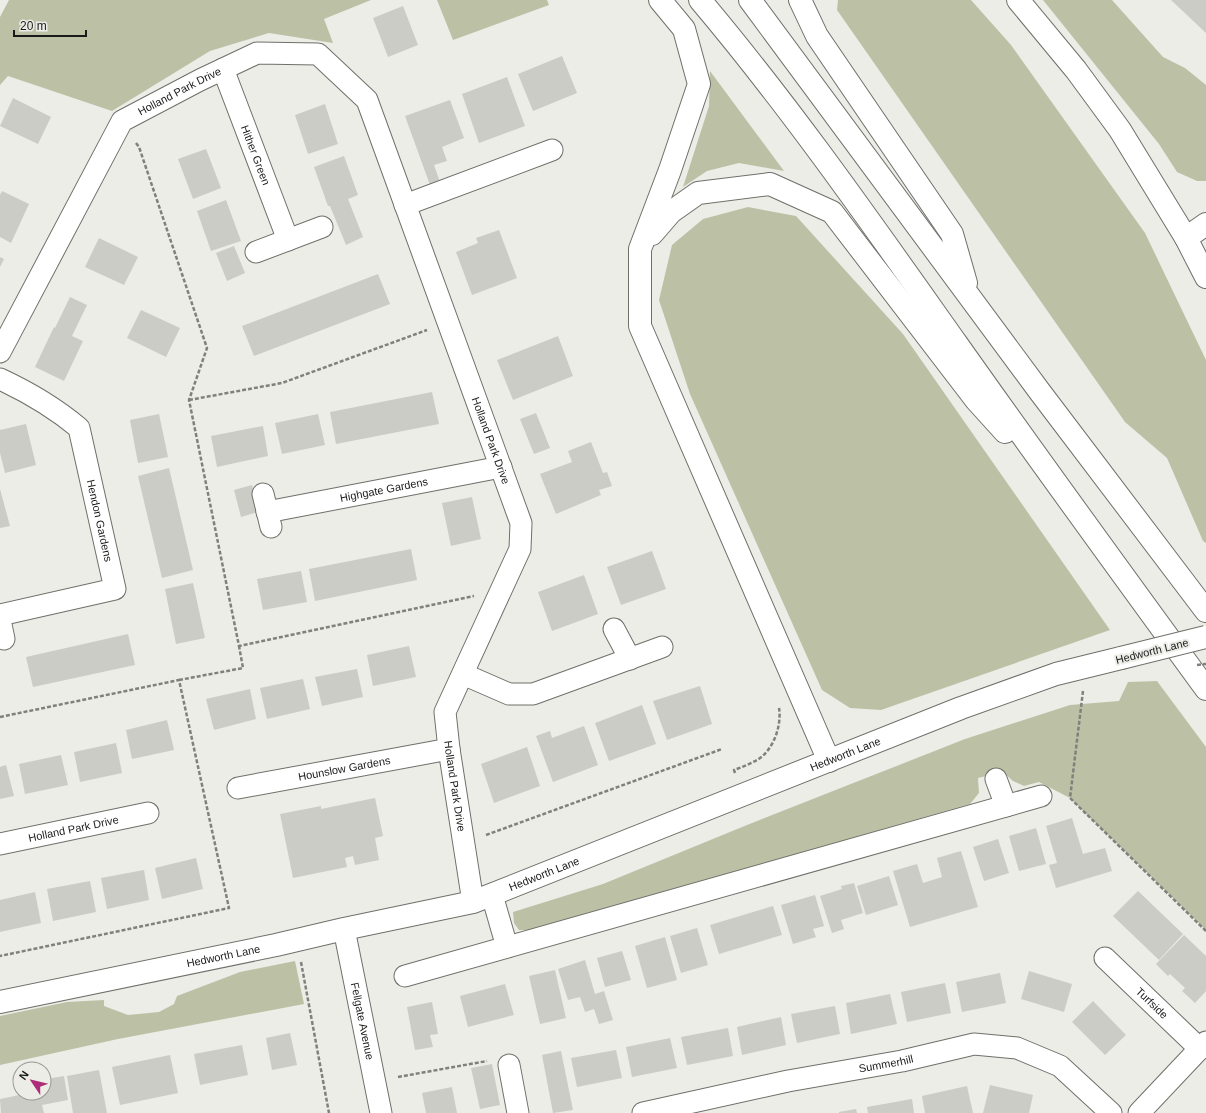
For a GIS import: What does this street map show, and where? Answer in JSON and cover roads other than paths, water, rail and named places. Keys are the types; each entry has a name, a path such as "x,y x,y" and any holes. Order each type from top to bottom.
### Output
{"main road":[{"path":"660,0 684,29 699,84 670,170 640,249 640,326 829,761"},
{"path":"700,0 731,36 830,165 1075,510 1206,689"},
{"path":"750,0 1040,392 1206,611"},
{"path":"800,0 817,36 952,234 970,296"},
{"path":"1018,0 1076,70 1115,124 1186,238 1206,277"},
{"path":"640,249 671,212 698,193 770,184 832,212 976,400 1075,510"},
{"path":"1186,238 1206,224"},
{"name":"Hedworth Lane","path":"0,1002 297,940 483,898 961,708 1056,674 1206,637"}],"street":[{"name":"Holland Park Drive","path":"0,352 122,121 200,80 257,53 318,54 367,100 521,523 520,549 445,712 449,749 464,842 483,898"},
{"name":"Hither Green","path":"223,69 288,240"},
{"path":"405,205 552,150"},
{"path":"256,252 322,227"},
{"name":"Hendon Gardens","path":"0,379 22,390 63,415 79,428 115,589 0,615"},
{"name":"Highgate Gardens","path":"267,511 501,467"},
{"path":"614,629 630,659"},
{"path":"463,674 509,694 533,694 662,647"},
{"name":"Hounslow Gardens","path":"238,788 449,749"},
{"path":"996,779 1006,806"},
{"path":"405,976 1041,796"},
{"name":"Holland Park Drive","path":"0,844 148,813"},
{"path":"483,898 508,947"},
{"name":"Fellgate Avenue","path":"344,929 381,1113"},
{"name":"Turfside","path":"1105,958 1203,1045 1139,1113"},
{"name":"Summerhill","path":"643,1113 788,1081 902,1060 974,1044 1017,1048 1060,1066 1111,1113"},
{"path":"509,1065 518,1113"}]}
